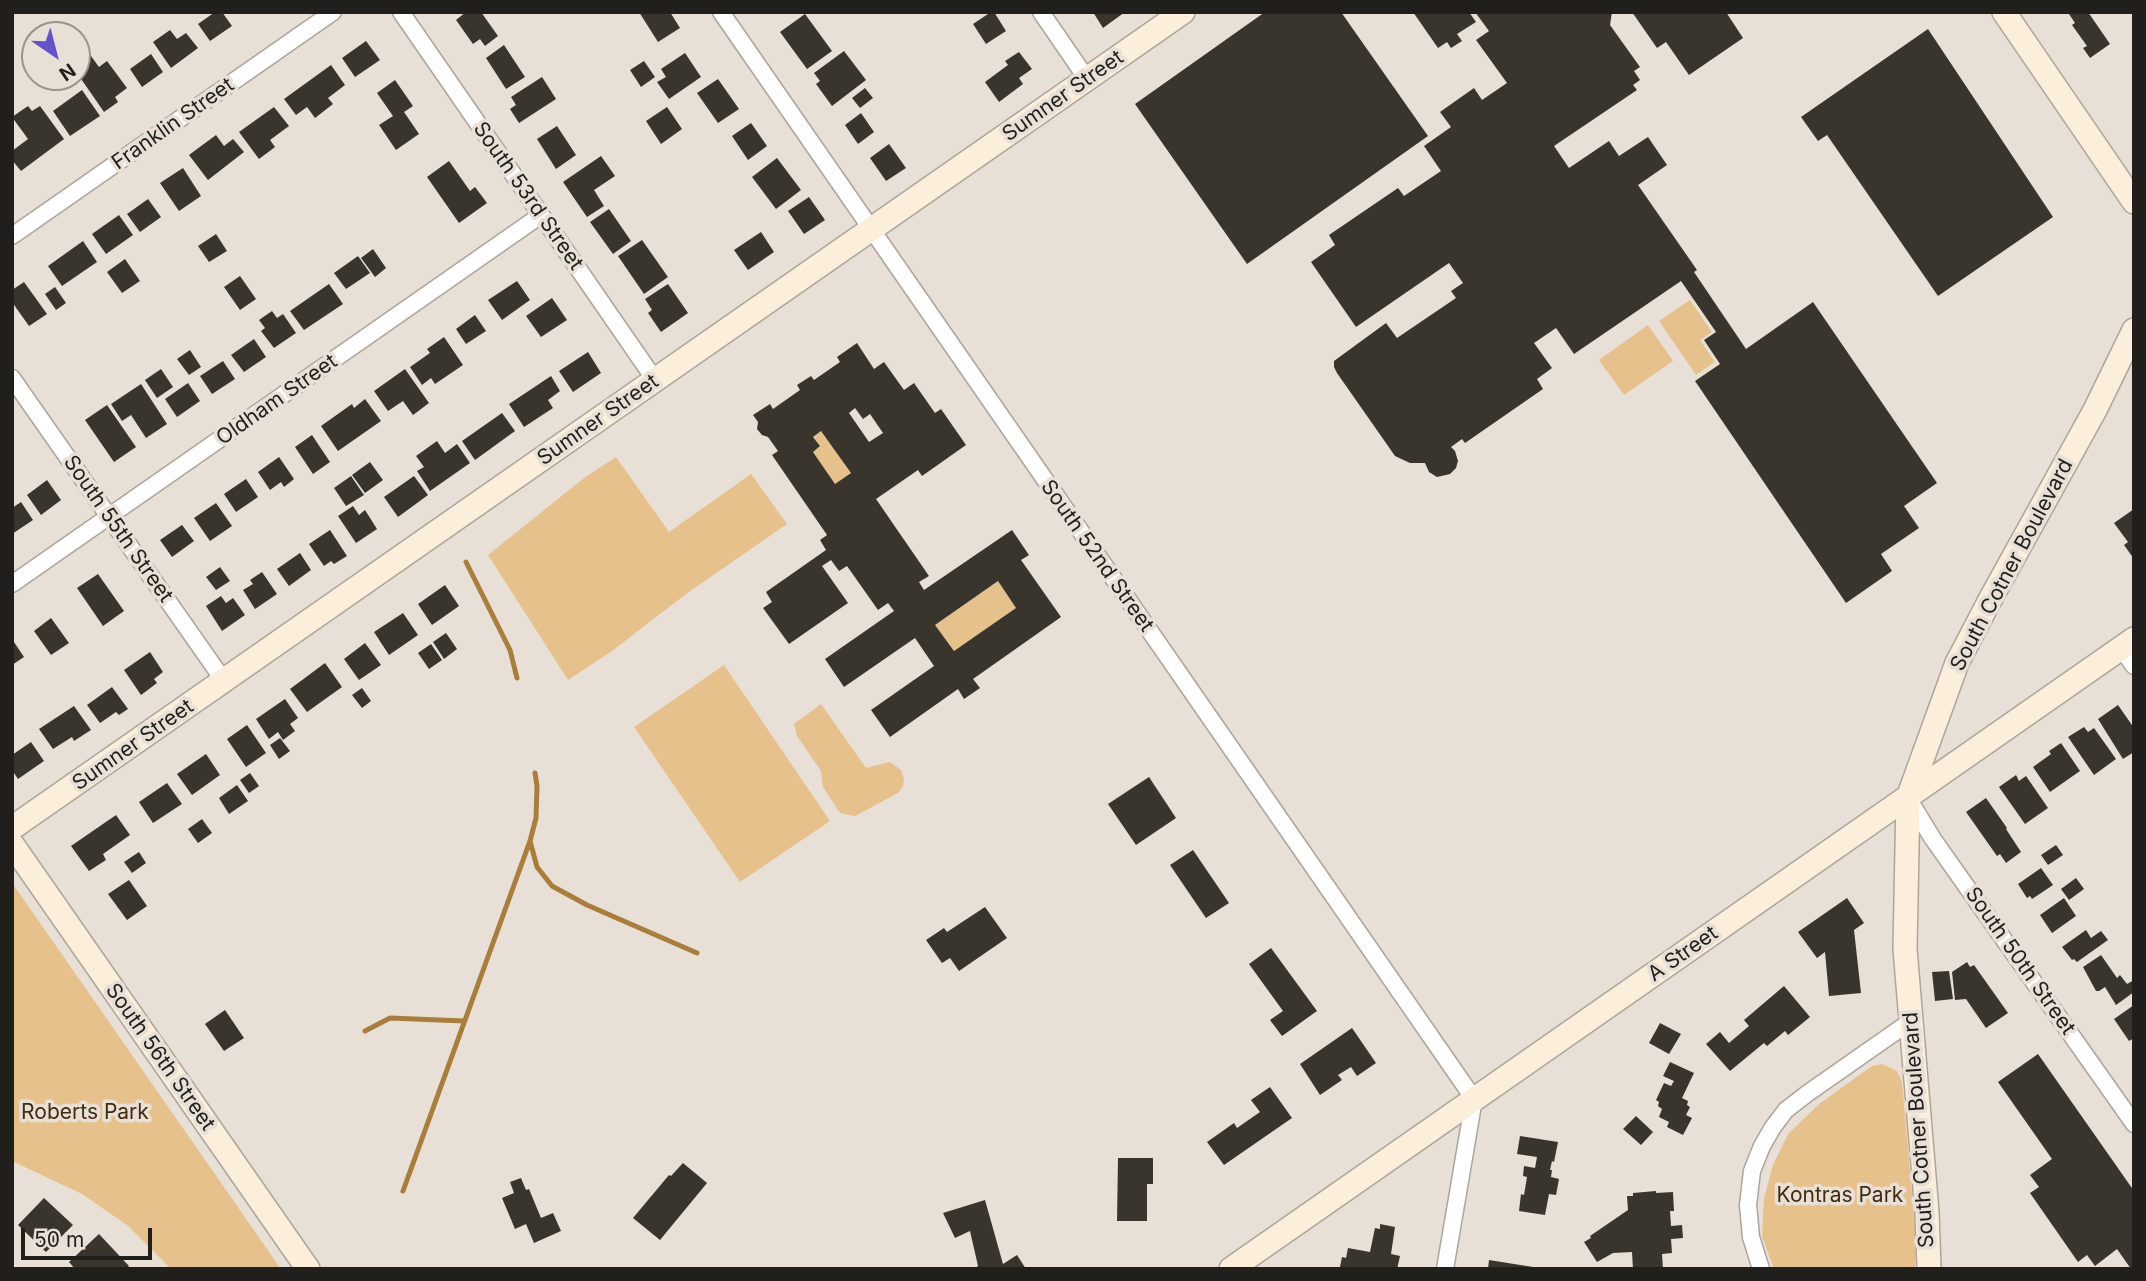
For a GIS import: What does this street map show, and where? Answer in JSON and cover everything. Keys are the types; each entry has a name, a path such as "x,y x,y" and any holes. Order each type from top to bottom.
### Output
{"main road":[{"name":"Sumner Street","path":"12,828 1184,12"},
{"path":"2004,12 2134,202"},
{"name":"South Cotner Boulevard","path":"1929,1269 1905,915 1908,798 1957,663 2095,410 2134,330"},
{"name":"A Street","path":"1231,1269 1908,798 2130,651"},
{"name":"South 56th Street","path":"12,844 308,1269"}],"street":[{"name":"Franklin Street","path":"12,236 333,12"},
{"name":"South 53rd Street","path":"401,12 655,380"},
{"name":"South 52nd Street","path":"721,12 1474,1099"},
{"path":"1041,12 1087,79"},
{"name":"Oldham Street","path":"12,584 541,215"},
{"name":"South 55th Street","path":"12,378 224,681"},
{"name":"South 50th Street","path":"1908,798 1933,839 2134,1124"},
{"path":"1761,1269 1752,1237 1748,1205 1752,1171 1773,1127 1786,1110 1808,1093 1911,1021"},
{"path":"1445,1269 1474,1099"}],"green space":[{"path":"1690,300 1712,332 1700,340 1715,362 1696,375 1659,321"},
{"path":"1648,325 1673,361 1624,395 1599,360"},
{"path":"821,431 851,473 835,484 813,452 820,446 813,437"},
{"path":"616,457 669,532 751,474 787,524 568,680 488,555 584,478"},
{"path":"998,581 1016,608 954,651 935,625"},
{"path":"724,665 830,821 740,882 634,727"},
{"path":"821,704 866,768 890,762 901,770 904,779 898,793 855,816 840,813 823,787 821,771 797,736 794,724"},
{"name":"Roberts Park","path":"12,882 281,1269 171,1269 127,1225 82,1194 12,1161"},
{"name":"Kontras Park","path":"1882,1064 1897,1071 1902,1082 1916,1237 1915,1269 1774,1269 1762,1236 1764,1198 1773,1165 1788,1134 1819,1104 1872,1066"}],"building":[{"path":"215,12 222,12 232,26 210,41 198,24"},
{"path":"466,12 481,12 498,36 485,46 480,39 473,44 456,20"},
{"path":"639,12 670,12 680,28 658,42"},
{"path":"994,12 1006,31 986,44 973,24"},
{"path":"1093,12 1125,12 1103,28"},
{"path":"1265,12 1341,12 1428,136 1247,264 1135,104"},
{"path":"1413,12 1469,12 1476,22 1457,34 1462,41 1451,48 1447,42 1438,48"},
{"path":"1475,12 1612,12 1610,25 1640,67 1634,71 1640,80 1633,85 1637,90 1554,146 1569,168 1609,141 1619,156 1648,137 1667,165 1638,185 1697,270 1694,272 1746,349 1813,302 1937,483 1904,506 1919,528 1881,554 1892,571 1846,603 1695,381 1720,364 1704,340 1716,332 1681,281 1574,354 1556,328 1534,343 1552,368 1537,379 1543,389 1465,443 1462,439 1451,447 1458,461 1450,474 1437,477 1429,472 1425,463 1410,463 1395,456 1337,373 1334,361 1386,323 1397,338 1456,298 1451,291 1463,283 1449,263 1356,327 1311,262 1335,245 1329,235 1398,188 1404,196 1441,171 1424,146 1451,127 1440,112 1474,88 1482,100 1507,83 1476,40 1489,31"},
{"path":"1632,12 1726,12 1743,38 1689,75 1666,42 1657,48"},
{"path":"2088,12 2110,44 2090,58 2083,48 2087,46 2072,25 2075,23 2069,14"},
{"path":"805,14 832,51 807,69 780,32"},
{"path":"1928,29 2053,217 1938,296 1827,135 1818,141 1801,117"},
{"path":"170,30 177,39 186,33 198,48 171,68 153,42"},
{"path":"366,41 380,60 355,77 342,58"},
{"path":"504,45 525,77 506,89 486,58"},
{"path":"844,51 866,80 832,106 816,84 820,81 814,73"},
{"path":"1019,52 1032,69 1019,78 1023,84 999,102 985,82 1008,65 1005,61"},
{"path":"685,53 701,77 669,99 657,82 666,77 661,69"},
{"path":"151,54 163,72 142,87 130,69"},
{"path":"91,56 99,67 107,61 127,88 115,97 118,102 104,112 89,91"},
{"path":"644,61 655,77 641,87 630,70"},
{"path":"331,65 345,85 328,98 333,104 315,118 307,107 296,115 284,99"},
{"path":"542,77 556,99 519,123 510,109 516,105 511,97"},
{"path":"718,79 739,109 718,123 697,93"},
{"path":"395,80 413,106 404,112 419,134 396,150 379,125 393,116 377,93"},
{"path":"865,88 873,98 860,108 852,98"},
{"path":"83,91 100,116 70,136 53,111"},
{"path":"28,106 32,111 40,106 64,139 21,171 12,160 12,151 28,139 12,117"},
{"path":"274,107 289,126 270,140 275,147 259,159 239,132"},
{"path":"667,107 682,129 661,144 646,121"},
{"path":"861,113 874,132 858,144 845,125"},
{"path":"751,123 767,146 748,160 732,136"},
{"path":"557,126 576,155 556,169 537,139"},
{"path":"216,135 224,146 233,139 244,152 208,180 189,155"},
{"path":"889,144 906,168 886,181 870,158"},
{"path":"601,156 615,176 594,190 604,206 587,217 563,182"},
{"path":"777,158 801,190 776,209 752,177"},
{"path":"449,161 470,191 475,187 487,203 459,223 427,177"},
{"path":"183,168 201,196 179,211 160,183"},
{"path":"809,197 825,220 804,234 788,211"},
{"path":"148,199 161,217 140,232 127,214"},
{"path":"609,209 631,241 613,254 590,222"},
{"path":"119,215 133,235 106,254 92,234"},
{"path":"761,232 774,252 748,270 734,250"},
{"path":"216,234 227,251 209,262 198,246"},
{"path":"642,240 668,277 644,294 618,256"},
{"path":"83,241 97,262 62,286 48,266"},
{"path":"373,249 386,268 375,277 361,258"},
{"path":"358,256 370,273 346,289 334,273"},
{"path":"125,259 140,281 122,293 107,272"},
{"path":"240,276 256,299 240,310 224,287"},
{"path":"517,281 530,300 502,320 488,300"},
{"path":"24,282 47,314 29,326 12,302 12,290"},
{"path":"329,284 343,304 304,330 290,311"},
{"path":"668,284 688,313 661,332 648,313 652,310 645,299"},
{"path":"55,287 66,303 56,310 45,294"},
{"path":"552,298 567,320 541,337 526,316"},
{"path":"272,311 277,318 283,314 296,333 274,348 261,331 265,328 259,320"},
{"path":"475,315 486,331 466,344 456,329"},
{"path":"444,337 463,365 435,384 431,378 422,385 410,367 430,353 427,349"},
{"path":"254,339 266,357 244,372 231,355"},
{"path":"857,343 874,369 884,362 904,390 914,383 935,413 941,409 966,445 922,476 918,470 876,499 929,576 919,582 924,590 1012,530 1029,555 1021,560 1061,617 973,679 980,688 964,699 958,689 890,737 871,710 934,666 915,638 844,687 825,659 894,611 888,603 878,610 847,566 839,571 831,560 822,566 848,603 789,644 763,608 772,602 766,592 826,550 820,540 827,535 772,455 778,451 768,437 757,429 758,422 753,415 770,404 773,409 800,390 797,385 811,376 814,380 840,362 837,357","holes":["855,408 863,419 870,414 883,433 869,442 849,413","821,431 851,473 835,484 813,452 820,446 813,437","998,581 1016,608 954,651 935,625"]},
{"path":"190,350 201,367 189,375 177,359"},
{"path":"588,352 601,373 573,392 559,371"},
{"path":"223,361 235,379 212,394 200,376"},
{"path":"161,369 173,387 157,398 145,380"},
{"path":"405,369 429,403 413,415 403,401 388,411 374,391"},
{"path":"551,376 560,391 548,400 553,408 524,427 509,404"},
{"path":"188,383 200,401 177,417 165,399"},
{"path":"141,384 167,424 146,438 131,415 122,421 111,404"},
{"path":"365,399 381,421 338,451 321,426 352,404 354,408"},
{"path":"107,405 136,447 114,462 85,420"},
{"path":"502,413 515,431 475,460 462,441"},
{"path":"312,435 330,462 313,474 295,447"},
{"path":"437,441 445,453 457,444 470,463 430,491 417,471 424,467 416,456"},
{"path":"279,457 294,479 284,487 281,482 270,490 258,472"},
{"path":"370,462 383,480 365,493 352,475"},
{"path":"351,476 364,495 346,506 334,488"},
{"path":"414,476 428,495 398,517 384,497"},
{"path":"246,479 258,497 236,512 224,494"},
{"path":"47,480 61,500 41,515 27,495"},
{"path":"21,502 33,520 12,534 12,508"},
{"path":"216,503 232,526 210,541 194,518"},
{"path":"353,506 359,515 365,510 377,529 356,543 338,516"},
{"path":"2134,509 2134,559 2124,545 2128,542 2114,523"},
{"path":"182,525 194,541 172,557 160,540"},
{"path":"330,530 347,556 334,564 331,561 324,566 309,544"},
{"path":"300,553 311,570 289,586 277,569"},
{"path":"220,567 230,581 216,590 206,577"},
{"path":"262,572 277,594 255,609 243,590 253,584 250,580"},
{"path":"98,574 124,611 103,626 77,588"},
{"path":"445,585 459,606 432,625 418,604"},
{"path":"221,596 226,603 233,598 245,615 222,631 206,606"},
{"path":"403,613 418,635 389,655 374,632"},
{"path":"51,618 69,643 51,655 34,631"},
{"path":"446,633 457,649 444,659 433,642"},
{"path":"12,639 24,657 12,665"},
{"path":"365,643 381,665 359,680 344,659"},
{"path":"431,644 442,660 429,669 418,653"},
{"path":"150,652 163,672 154,679 157,683 141,695 124,670"},
{"path":"325,663 342,687 307,712 290,689"},
{"path":"112,687 128,709 119,715 116,712 100,723 87,705"},
{"path":"362,688 371,701 362,708 352,695"},
{"path":"285,699 298,718 290,724 295,731 283,740 278,732 269,739 256,719"},
{"path":"2118,705 2134,728 2134,752 2123,759 2098,719"},
{"path":"74,706 91,730 74,741 72,737 53,749 39,729"},
{"path":"247,725 266,753 246,767 227,739"},
{"path":"2084,727 2088,732 2094,728 2116,759 2094,775 2068,737"},
{"path":"280,738 290,751 279,759 270,745"},
{"path":"31,742 44,761 18,779 12,770 12,755"},
{"path":"2061,743 2080,771 2050,792 2033,767"},
{"path":"206,754 220,775 192,795 177,774"},
{"path":"250,773 259,786 249,793 240,780"},
{"path":"2016,775 2019,781 2026,776 2048,808 2025,824 1999,787"},
{"path":"1149,777 1176,818 1136,845 1108,804"},
{"path":"167,783 182,804 153,823 139,802"},
{"path":"237,785 248,801 229,814 219,798"},
{"path":"1986,798 2021,852 2006,863 2000,854 1997,856 1966,812"},
{"path":"116,815 130,835 103,854 106,860 89,871 71,846"},
{"path":"202,819 212,833 198,843 188,829"},
{"path":"2056,845 2063,855 2048,865 2041,855"},
{"path":"1193,850 1229,903 1206,918 1170,865"},
{"path":"139,852 146,863 132,873 124,862"},
{"path":"2041,868 2053,885 2032,899 2030,896 2027,898 2018,884"},
{"path":"2076,878 2084,889 2069,900 2061,889"},
{"path":"129,880 147,906 127,920 108,894"},
{"path":"1847,898 1864,923 1854,930 1861,993 1829,996 1825,952 1817,958 1798,932"},
{"path":"2064,898 2076,916 2052,933 2040,915"},
{"path":"985,907 1007,938 959,971 950,958 942,963 926,940 944,928 947,932"},
{"path":"2086,930 2091,938 2101,931 2108,940 2077,962 2072,960 2062,947"},
{"path":"1271,948 1317,1011 1282,1036 1270,1020 1283,1011 1249,964"},
{"path":"2101,955 2117,978 2120,975 2127,984 2134,980 2134,992 2116,1005 2105,987 2096,991 2083,967"},
{"path":"1967,962 1970,967 1974,965 2008,1013 1986,1028 1966,999 1955,1000 1952,972"},
{"path":"1949,971 1953,999 1935,1001 1932,972"},
{"path":"1784,986 1810,1017 1788,1035 1785,1031 1767,1046 1764,1043 1730,1071 1706,1044 1720,1032 1729,1043 1749,1026 1744,1020"},
{"path":"2134,1005 2134,1038 2129,1041 2114,1019"},
{"path":"225,1010 244,1038 224,1051 205,1024"},
{"path":"1660,1023 1681,1034 1669,1054 1649,1043"},
{"path":"1352,1028 1376,1063 1357,1076 1351,1067 1338,1075 1342,1080 1320,1095 1300,1064"},
{"path":"2038,1054 2134,1191 2134,1269 2131,1269 2117,1249 2095,1266 2087,1255 2078,1262 2030,1193 2039,1187 2030,1175 2052,1159 1998,1082"},
{"path":"1670,1062 1694,1073 1682,1098 1688,1101 1687,1105 1690,1107 1686,1115 1692,1118 1683,1135 1667,1127 1669,1122 1659,1117 1662,1109 1656,1100 1664,1083 1671,1086 1674,1081 1663,1076"},
{"path":"1270,1087 1292,1118 1224,1165 1207,1142 1234,1123 1237,1128 1260,1112 1251,1100"},
{"path":"1636,1116 1653,1132 1641,1145 1623,1129"},
{"path":"1520,1136 1558,1142 1550,1170 1551,1177 1559,1179 1556,1195 1549,1194 1545,1215 1519,1211 1527,1177 1523,1176 1524,1166 1535,1168 1537,1157 1517,1154"},
{"path":"1118,1158 1153,1158 1153,1184 1147,1184 1147,1221 1117,1221"},
{"path":"683,1163 707,1183 660,1240 633,1218 669,1175"},
{"path":"521,1178 526,1190 529,1189 541,1218 553,1213 561,1231 534,1243 526,1224 515,1229 502,1198 514,1193 510,1182"},
{"path":"1656,1191 1673,1192 1674,1211 1670,1211 1671,1226 1682,1225 1683,1238 1671,1239 1672,1253 1662,1254 1663,1269 1633,1269 1632,1252 1613,1253 1597,1262 1584,1242 1628,1210 1627,1196"},
{"path":"44,1198 73,1225 46,1252 18,1225"},
{"path":"985,1200 1003,1264 1017,1255 1026,1269 974,1269 978,1266 970,1231 955,1238 943,1213"},
{"path":"1380,1224 1395,1227 1391,1254 1400,1256 1397,1269 1340,1267 1348,1248 1370,1252 1375,1228 1380,1229"},
{"path":"99,1234 129,1266 126,1269 75,1269 69,1262"},
{"path":"1489,1260 1533,1267 1533,1269 1488,1269"}],"waterway":[{"path":"466,562 510,650 517,678"},
{"path":"403,1191 530,841 536,818 535,773"},
{"path":"530,841 537,867 552,886 587,905 697,953"},
{"path":"365,1031 390,1018 464,1021"}]}
